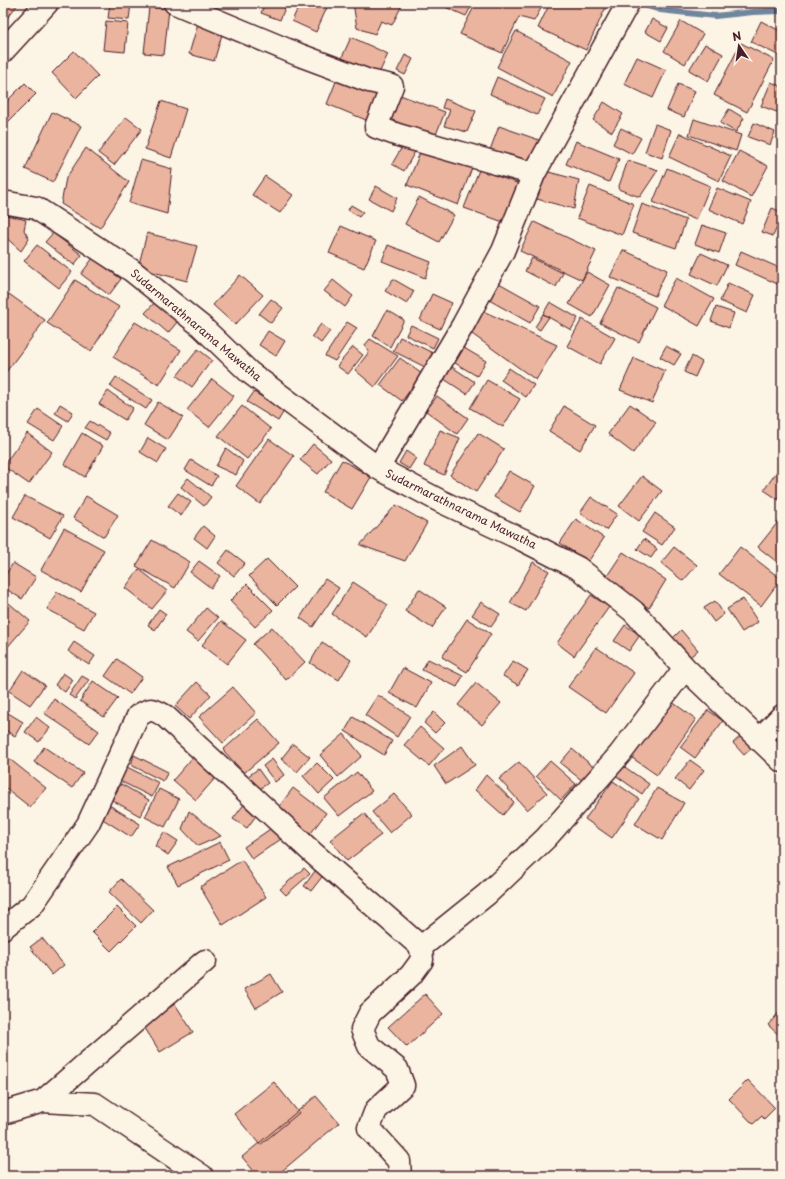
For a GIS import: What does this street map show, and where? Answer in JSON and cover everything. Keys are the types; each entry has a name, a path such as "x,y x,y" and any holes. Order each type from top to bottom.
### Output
{"street":[{"path":"3,51 47,3"},
{"path":"176,3 297,54 368,81 392,86 376,127 398,135 534,174"},
{"path":"378,468 464,325 503,251 534,174 628,3"},
{"name":"Sudarmarathnarama Mawatha","path":"3,202 36,208 131,270 201,326 249,372 378,468 440,501 578,568 633,611 685,668 782,761"},
{"path":"421,947 487,894 546,838 620,754 685,668"},
{"path":"3,928 32,905 88,824 138,716 147,710 155,710 165,716 313,853 421,947 422,960 411,975 370,1012 362,1029 369,1046 397,1069 403,1085 376,1110 369,1128 399,1161 400,1176"},
{"path":"759,740 782,716"},
{"path":"42,1101 205,961"},
{"path":"3,1113 42,1101 95,1104 202,1176"}],"building":[{"path":"3,3 19,3 3,23"},
{"path":"110,3 131,3 129,20 108,18"},
{"path":"265,3 287,3 280,20 261,13"},
{"path":"300,3 329,3 316,32 292,21"},
{"path":"353,3 403,3 392,25 381,21 375,34 357,28"},
{"path":"436,3 473,3 466,16"},
{"path":"476,3 544,3 534,21 519,17 502,53 460,34"},
{"path":"550,3 597,3 606,7 586,50 538,28"},
{"path":"149,7 169,9 164,55 144,53"},
{"path":"652,19 668,28 661,41 645,32"},
{"path":"199,20 224,28 214,61 189,54"},
{"path":"106,21 128,23 125,52 103,50"},
{"path":"681,21 703,34 685,64 664,51"},
{"path":"761,21 782,32 782,57 751,42"},
{"path":"516,31 572,61 553,97 497,67"},
{"path":"351,37 388,54 376,80 339,64"},
{"path":"741,43 774,60 747,112 714,95"},
{"path":"705,44 723,54 708,81 689,70"},
{"path":"74,51 98,76 76,98 52,73"},
{"path":"405,55 413,59 405,75 397,71"},
{"path":"637,57 666,70 653,98 624,84"},
{"path":"339,74 383,93 371,122 327,104"},
{"path":"497,77 545,99 537,115 490,94"},
{"path":"771,82 782,87 782,114 761,106"},
{"path":"25,83 36,94 4,126 3,105"},
{"path":"678,84 695,91 684,117 667,110"},
{"path":"395,93 445,112 433,142 383,122"},
{"path":"445,99 476,111 467,132 444,126 450,110 442,108"},
{"path":"161,101 186,109 171,158 145,149"},
{"path":"604,102 623,114 612,132 593,120"},
{"path":"729,109 744,118 736,132 720,123"},
{"path":"52,112 81,126 53,182 25,169"},
{"path":"126,117 142,129 114,165 98,153"},
{"path":"694,119 741,135 736,151 689,135"},
{"path":"754,123 775,132 770,145 748,137"},
{"path":"655,124 671,130 662,158 645,152"},
{"path":"499,126 539,140 530,164 490,150"},
{"path":"621,128 641,138 632,154 613,144"},
{"path":"680,133 731,156 719,181 669,157"},
{"path":"576,141 619,159 609,182 566,164"},
{"path":"405,142 417,148 404,171 392,164"},
{"path":"423,145 473,165 458,205 407,185"},
{"path":"86,148 129,182 100,228 61,204 66,178"},
{"path":"739,151 768,166 751,197 723,181"},
{"path":"141,160 172,169 167,214 129,203"},
{"path":"628,160 658,170 640,197 618,189"},
{"path":"667,168 710,186 696,220 653,202"},
{"path":"479,170 523,185 509,224 464,208"},
{"path":"541,170 579,180 574,209 533,198"},
{"path":"265,176 293,195 280,213 252,195"},
{"path":"376,186 397,198 391,211 369,199"},
{"path":"590,186 634,204 622,235 577,218"},
{"path":"717,188 751,202 742,224 708,209"},
{"path":"419,197 454,215 439,242 405,224"},
{"path":"642,204 686,220 676,248 632,233"},
{"path":"351,205 363,212 359,217 348,210"},
{"path":"772,208 782,212 782,216 773,236 762,232"},
{"path":"3,214 26,220 24,230 29,239 21,251 3,235"},
{"path":"534,222 596,251 582,280 520,251"},
{"path":"702,225 726,233 719,253 695,244"},
{"path":"341,226 376,241 364,268 329,253"},
{"path":"53,233 82,255 74,265 45,242"},
{"path":"147,233 197,246 187,281 138,268"},
{"path":"37,245 72,272 59,288 24,261"},
{"path":"388,245 431,262 425,278 382,261"},
{"path":"623,250 667,270 655,296 610,277"},
{"path":"741,251 782,269 782,286 735,265"},
{"path":"701,253 727,265 717,286 691,274"},
{"path":"93,258 121,279 109,295 81,274"},
{"path":"532,258 563,273 556,287 525,271"},
{"path":"587,272 610,285 592,317 569,304"},
{"path":"240,275 263,295 235,325 213,305"},
{"path":"676,278 714,299 699,326 661,305"},
{"path":"393,279 414,291 407,304 385,291"},
{"path":"75,280 119,307 91,351 47,323"},
{"path":"333,280 353,296 345,307 324,291"},
{"path":"499,283 540,306 530,323 489,300"},
{"path":"728,283 755,295 747,313 720,301"},
{"path":"618,288 656,307 639,342 600,323"},
{"path":"9,294 45,320 6,372 3,369 3,302"},
{"path":"432,294 452,303 440,329 420,320"},
{"path":"271,299 283,308 271,323 259,314"},
{"path":"156,301 179,320 168,333 145,313"},
{"path":"550,302 578,318 571,330 543,314"},
{"path":"716,307 734,313 729,328 711,321"},
{"path":"387,310 404,320 390,347 373,336"},
{"path":"483,311 557,345 536,380 472,334"},
{"path":"543,314 549,317 540,330 535,327"},
{"path":"582,319 615,338 600,364 567,346"},
{"path":"135,322 181,350 159,385 113,357"},
{"path":"347,322 357,328 335,361 325,356"},
{"path":"321,324 330,331 321,343 312,336"},
{"path":"411,325 438,338 433,348 406,335"},
{"path":"268,331 285,341 276,356 259,345"},
{"path":"400,337 439,356 431,370 393,351"},
{"path":"370,339 398,356 375,387 355,370 369,352 365,345"},
{"path":"666,346 681,354 674,365 660,357"},
{"path":"353,347 363,355 348,374 337,366"},
{"path":"464,348 486,361 477,376 455,363"},
{"path":"198,349 212,360 192,387 177,376"},
{"path":"692,356 702,362 695,377 684,372"},
{"path":"400,358 422,374 402,401 380,385"},
{"path":"634,358 665,371 652,403 620,390"},
{"path":"452,367 475,382 467,394 444,379"},
{"path":"509,368 534,385 526,397 501,380"},
{"path":"116,377 152,400 146,409 110,386"},
{"path":"212,379 234,396 209,427 187,410"},
{"path":"487,380 520,399 503,427 470,408"},
{"path":"108,391 133,408 125,420 99,404"},
{"path":"254,392 284,411 278,421 247,402"},
{"path":"437,396 468,418 457,434 426,411"},
{"path":"158,402 183,417 168,440 144,425"},
{"path":"60,404 73,412 68,421 55,413"},
{"path":"630,404 656,422 633,453 608,434"},
{"path":"242,406 271,429 247,459 218,436"},
{"path":"564,406 595,425 580,450 549,431"},
{"path":"38,409 63,426 54,440 28,424"},
{"path":"90,421 110,433 106,440 85,428"},
{"path":"440,430 460,438 444,475 424,466"},
{"path":"27,433 52,452 29,484 3,466"},
{"path":"82,433 103,446 85,477 64,464"},
{"path":"478,433 504,449 476,492 450,475"},
{"path":"148,438 166,449 158,463 140,452"},
{"path":"269,439 294,456 260,504 236,486"},
{"path":"313,444 331,459 318,474 300,460"},
{"path":"226,448 243,461 236,475 216,466"},
{"path":"406,451 416,458 409,469 399,463"},
{"path":"191,460 217,476 211,486 185,470"},
{"path":"342,460 371,477 352,509 323,492"},
{"path":"780,467 782,468 782,502 764,490"},
{"path":"509,471 535,486 520,512 494,497"},
{"path":"642,476 662,491 639,521 619,506"},
{"path":"188,478 211,497 204,506 181,487"},
{"path":"178,493 191,502 181,516 168,506"},
{"path":"25,496 63,516 50,538 13,517"},
{"path":"86,496 118,515 104,537 73,518"},
{"path":"591,497 617,514 606,530 580,513"},
{"path":"396,505 427,523 405,561 360,545"},
{"path":"655,513 675,527 662,545 642,532"},
{"path":"782,517 782,566 758,547"},
{"path":"576,519 604,538 588,562 560,543"},
{"path":"203,526 215,536 207,548 194,538"},
{"path":"64,528 104,550 81,592 41,570"},
{"path":"644,539 657,549 651,558 637,549"},
{"path":"152,540 190,562 175,588 136,566"},
{"path":"674,547 697,565 683,581 661,563"},
{"path":"740,547 781,579 761,606 719,574"},
{"path":"228,550 245,563 234,576 218,563"},
{"path":"623,552 666,580 649,608 605,579"},
{"path":"267,559 295,587 277,605 249,576"},
{"path":"199,561 220,576 211,588 190,572"},
{"path":"533,562 549,571 526,611 510,603"},
{"path":"13,563 36,577 22,599 3,587 3,579"},
{"path":"139,569 167,591 152,609 125,588"},
{"path":"325,579 339,588 313,627 300,618"},
{"path":"353,582 388,605 367,637 332,614"},
{"path":"247,584 273,610 255,627 230,601"},
{"path":"419,589 446,607 432,628 405,611"},
{"path":"57,592 94,612 84,629 47,609"},
{"path":"591,595 609,607 574,656 557,643"},
{"path":"3,598 30,621 5,650 3,648"},
{"path":"743,599 758,622 742,632 727,609"},
{"path":"715,601 724,614 714,622 704,608"},
{"path":"481,602 500,614 491,627 472,615"},
{"path":"206,608 218,618 198,641 186,632"},
{"path":"159,609 166,614 155,630 148,625"},
{"path":"467,619 491,634 467,672 442,657"},
{"path":"221,621 246,640 227,664 202,645"},
{"path":"625,625 640,635 629,651 614,641"},
{"path":"272,627 305,662 286,680 253,644"},
{"path":"681,630 698,650 689,658 672,639"},
{"path":"74,642 95,656 89,665 68,651"},
{"path":"322,642 351,660 339,680 310,663"},
{"path":"596,647 634,673 606,713 568,687"},
{"path":"117,659 142,677 130,694 105,676"},
{"path":"428,659 463,676 457,687 422,670"},
{"path":"513,661 528,670 518,685 503,676"},
{"path":"403,668 431,683 417,708 389,693"},
{"path":"23,670 45,685 30,705 9,691"},
{"path":"63,673 73,680 65,692 55,685"},
{"path":"82,676 89,680 75,699 69,695"},
{"path":"93,681 118,698 104,717 80,701"},
{"path":"197,682 211,695 189,719 175,706"},
{"path":"476,683 501,703 482,725 458,705"},
{"path":"233,687 256,713 223,743 199,717"},
{"path":"378,695 410,716 397,737 365,715"},
{"path":"665,697 696,719 657,775 625,753"},
{"path":"54,699 99,731 89,744 44,713"},
{"path":"3,710 23,722 15,736 3,729"},
{"path":"708,710 723,721 695,758 680,747"},
{"path":"434,712 445,723 435,733 424,723"},
{"path":"36,717 50,728 39,742 25,732"},
{"path":"353,717 392,741 384,755 345,731"},
{"path":"258,719 279,743 244,773 223,750"},
{"path":"420,727 444,748 429,766 404,745"},
{"path":"744,733 755,745 744,755 733,743"},
{"path":"344,734 362,756 338,777 320,755"},
{"path":"293,744 310,757 297,772 281,759"},
{"path":"462,746 475,765 446,784 434,766"},
{"path":"44,747 83,773 72,788 34,762"},
{"path":"572,749 595,768 584,782 560,763"},
{"path":"134,755 168,772 163,781 131,765"},
{"path":"194,756 217,776 196,800 173,780"},
{"path":"7,757 46,788 30,807 3,786 3,763"},
{"path":"272,759 284,775 275,782 263,766"},
{"path":"690,760 704,770 689,790 675,779"},
{"path":"550,761 576,784 561,800 536,776"},
{"path":"519,762 547,793 527,810 499,779"},
{"path":"317,763 334,780 319,794 303,776"},
{"path":"622,765 649,784 642,794 615,775"},
{"path":"127,767 159,783 152,797 120,781"},
{"path":"258,769 268,783 254,793 244,779"},
{"path":"357,772 372,791 339,816 324,798"},
{"path":"486,775 514,802 503,815 475,790"},
{"path":"613,781 639,799 612,838 585,819"},
{"path":"121,784 149,800 140,816 112,800"},
{"path":"293,788 326,813 308,837 275,812"},
{"path":"657,788 684,803 662,840 635,824"},
{"path":"159,789 179,799 165,827 145,817"},
{"path":"394,794 412,814 390,833 372,812"},
{"path":"245,803 258,813 247,828 233,819"},
{"path":"109,805 140,824 131,837 101,818"},
{"path":"189,811 221,836 198,846 182,829"},
{"path":"364,813 381,835 347,861 330,840"},
{"path":"276,825 284,837 252,859 244,847"},
{"path":"164,832 178,841 168,855 155,846"},
{"path":"220,842 229,860 178,885 168,867"},
{"path":"242,860 266,897 223,925 200,887"},
{"path":"318,867 325,873 311,891 304,886"},
{"path":"304,868 310,874 286,895 280,889"},
{"path":"121,879 153,910 141,923 109,892"},
{"path":"117,907 136,926 111,951 92,932"},
{"path":"42,938 64,965 52,975 30,947"},
{"path":"271,974 282,992 256,1008 244,989"},
{"path":"425,994 443,1014 407,1047 388,1027"},
{"path":"175,1004 193,1032 160,1052 143,1025"},
{"path":"782,1009 782,1038 768,1025"},
{"path":"748,1080 775,1108 764,1119 762,1116 753,1124 729,1099"},
{"path":"274,1082 299,1113 260,1145 234,1114"},
{"path":"316,1096 339,1123 276,1176 258,1176 242,1157"}],"waterway":[{"path":"638,3 660,10 715,16 782,11"}]}
